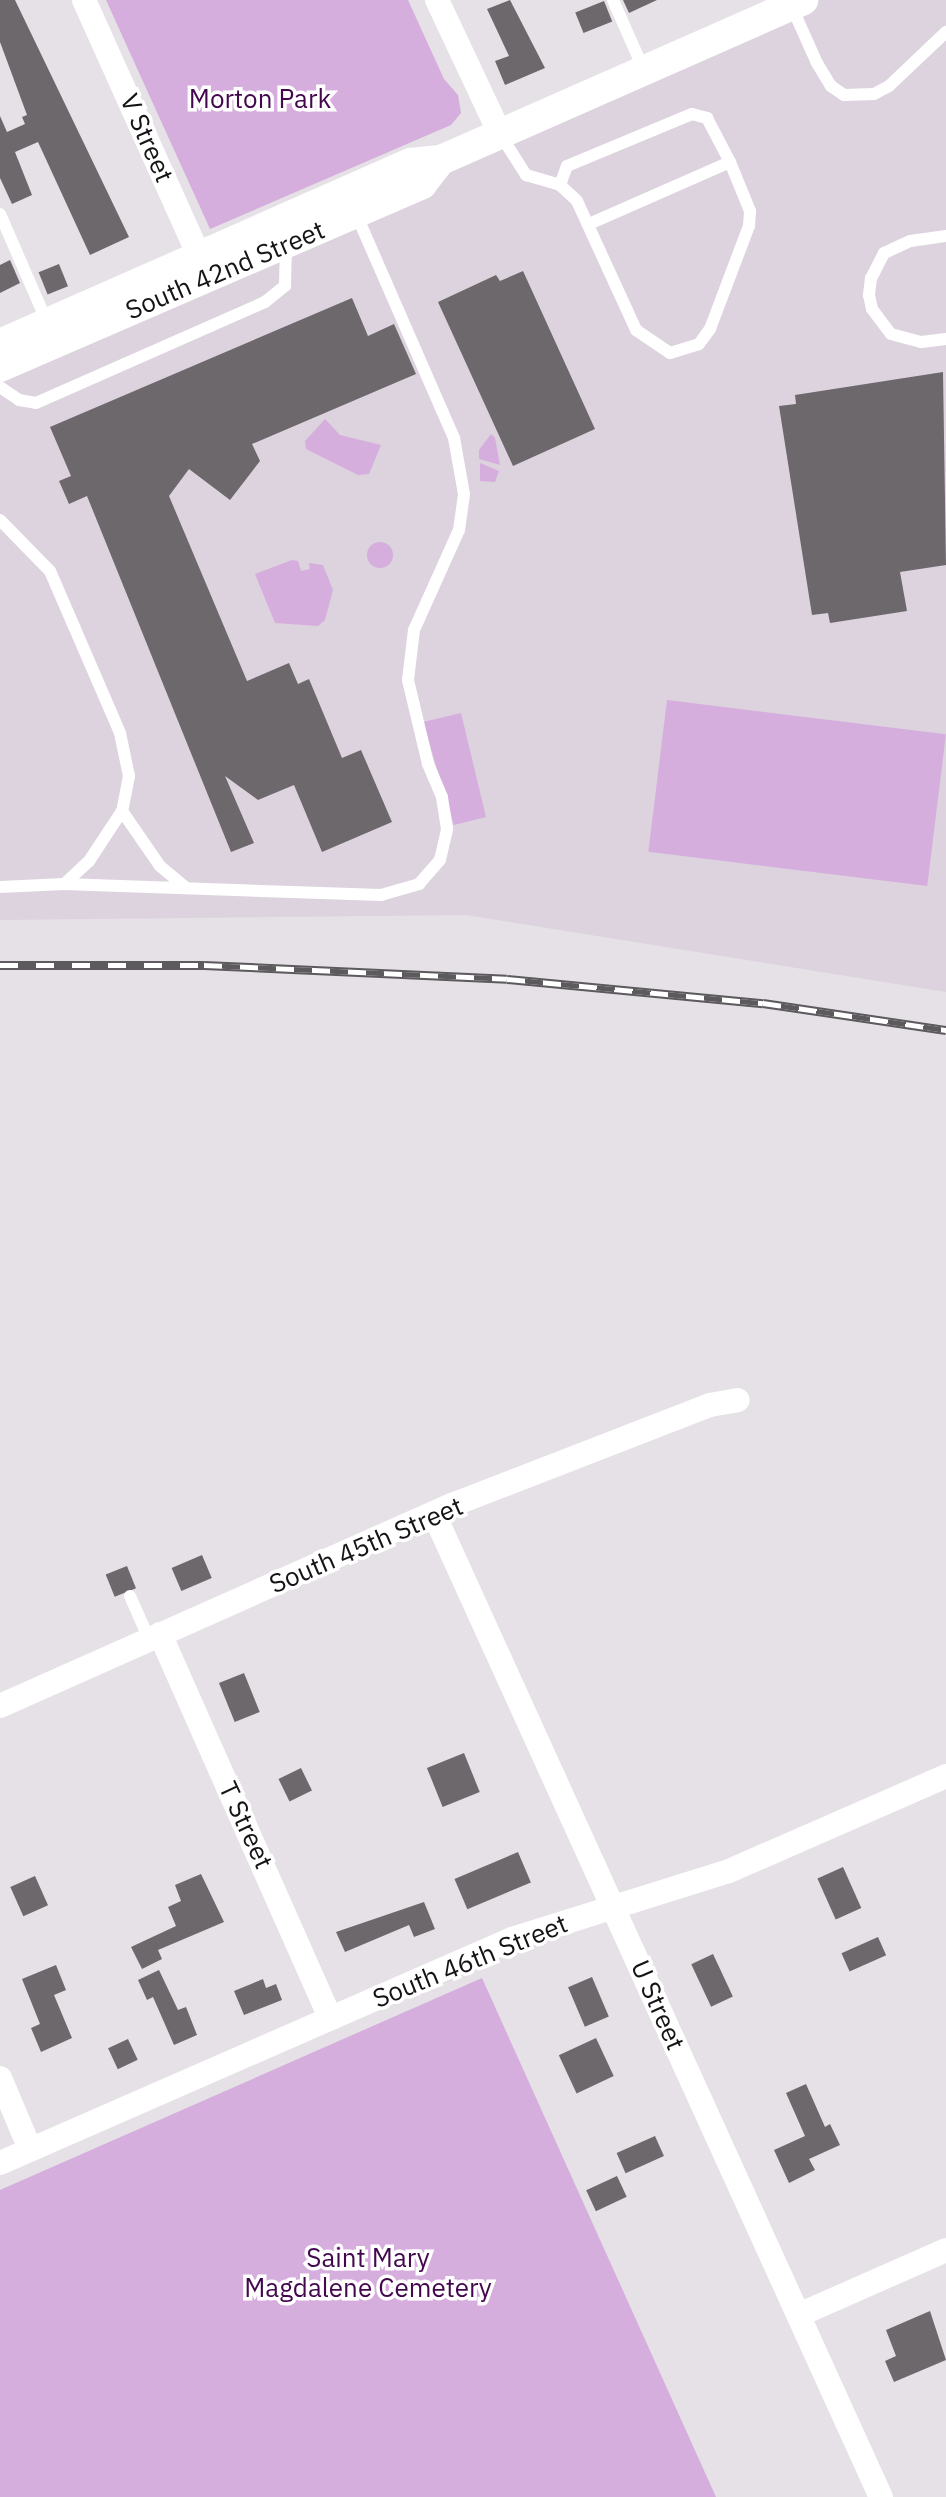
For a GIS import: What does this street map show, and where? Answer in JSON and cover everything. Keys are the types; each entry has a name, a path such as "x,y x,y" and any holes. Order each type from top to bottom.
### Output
{"street":[{"name":"V Street","path":"84,0 205,267"},
{"path":"437,0 500,134"},
{"name":"South 42nd Street","path":"0,367 52,333 352,203 422,184 441,160 794,2"},
{"name":"South 42nd Street","path":"205,267 286,244 352,203"},
{"name":"South 42nd Street","path":"0,344 52,333"},
{"name":"South 45th Street","path":"0,1706 434,1514 710,1405 738,1400"},
{"name":"U Street","path":"434,1514 801,2314 881,2497"},
{"name":"T Street","path":"155,1637 330,2018"},
{"name":"South 46th Street","path":"0,2163 512,1939 729,1871 946,1776"},
{"path":"0,2078 30,2149"},
{"path":"801,2314 946,2250"}],"lane":[{"path":"613,0 643,68"},
{"path":"794,2 817,63 831,86 844,95 874,94 889,86 946,32"},
{"path":"500,134 526,175 560,185 577,201 636,330 661,351 689,351 710,329 749,226 750,211 730,162 707,118 692,114 567,166 560,185"},
{"path":"589,224 730,162"},
{"path":"0,887 64,884 381,895 419,884 440,860 447,829 442,797 428,764 408,680 414,630 459,530 464,494 454,438 352,203"},
{"path":"0,214 52,333"},
{"path":"946,236 910,241 884,253 869,295 872,309 891,334 921,342 946,339"},
{"path":"0,387 19,400 36,403 265,302 285,286 286,244"},
{"path":"0,520 50,571 120,733 129,776 122,811 89,861 64,884"},
{"path":"122,811 160,866 186,888"},
{"path":"130,1596 155,1637"}],"shaded area":[{"path":"817,0 946,0 946,992 466,915 0,920 0,361"}],"green space":[{"name":"Morton Park","path":"106,0 408,0 444,79 458,95 461,113 451,125 210,229"},
{"path":"325,419 340,435 381,445 369,474 358,475 306,449 305,441"},
{"path":"491,434 495,438 500,465 479,459 479,450"},
{"path":"480,463 499,471 495,482 480,481"},
{"path":"380,542 389,546 393,555 389,564 380,568 371,564 367,555 371,546"},
{"path":"292,560 298,561 301,571 310,569 309,563 323,565 333,590 325,620 318,626 275,623 255,574"},
{"path":"667,700 946,734 927,886 648,852"},
{"path":"461,713 486,817 454,825 423,722"},
{"name":"Saint Mary Magdalene Cemetery","path":"482,1978 716,2497 0,2497 0,2190"}],"building":[{"path":"0,0 15,0 129,237 90,255 38,142 15,152 32,195 12,204 0,178 0,116 7,132 25,124 22,117 27,115 0,42"},
{"path":"510,0 545,68 505,85 495,61 509,56 487,9"},
{"path":"623,0 657,0 629,13"},
{"path":"604,1 612,21 583,33 575,13"},
{"path":"10,260 20,283 0,293 0,265"},
{"path":"59,264 68,286 48,294 39,272"},
{"path":"523,271 595,429 513,466 438,302 496,275 500,281"},
{"path":"352,298 368,336 394,324 416,374 252,444 260,461 230,500 189,469 169,496 247,681 289,663 298,684 309,679 342,758 361,750 392,822 322,852 294,785 258,800 225,776 254,843 231,852 87,496 69,504 59,481 71,476 50,427"},
{"path":"943,372 946,565 900,572 907,611 830,623 828,613 812,615 779,406 796,404 795,395"},
{"path":"202,1555 212,1578 181,1591 172,1568"},
{"path":"127,1566 136,1588 115,1597 106,1575"},
{"path":"244,1673 260,1712 235,1722 219,1683"},
{"path":"464,1753 480,1792 443,1807 427,1768"},
{"path":"301,1768 312,1790 289,1801 279,1779"},
{"path":"518,1852 531,1882 467,1909 454,1879"},
{"path":"843,1867 861,1908 836,1919 817,1878"},
{"path":"201,1874 224,1922 158,1950 162,1959 142,1969 131,1947 176,1926 168,1907 181,1901 175,1885"},
{"path":"35,1876 48,1905 23,1916 10,1887"},
{"path":"424,1902 435,1929 414,1937 409,1925 345,1952 336,1932"},
{"path":"878,1937 886,1955 850,1972 841,1953"},
{"path":"713,1954 733,1997 711,2007 691,1964"},
{"path":"56,1965 66,1990 54,1995 72,2038 41,2052 31,2028 40,2024 22,1979"},
{"path":"159,1970 178,2010 186,2007 197,2035 174,2045 153,1997 147,2000 138,1980"},
{"path":"592,1977 609,2017 585,2027 568,1987"},
{"path":"263,1979 266,1988 276,1984 282,2000 244,2015 234,1991"},
{"path":"596,2038 614,2076 577,2093 559,2055"},
{"path":"128,2039 138,2060 118,2069 108,2048"},
{"path":"806,2084 825,2127 830,2124 840,2145 809,2159 815,2170 789,2183 774,2150 805,2136 786,2093"},
{"path":"655,2136 664,2156 626,2173 617,2153"},
{"path":"617,2176 627,2197 596,2211 586,2190"},
{"path":"930,2311 946,2360 894,2382 885,2361 896,2356 886,2330"}],"railway":[{"path":"0,965 204,965 507,979 763,1003 946,1030"}]}
